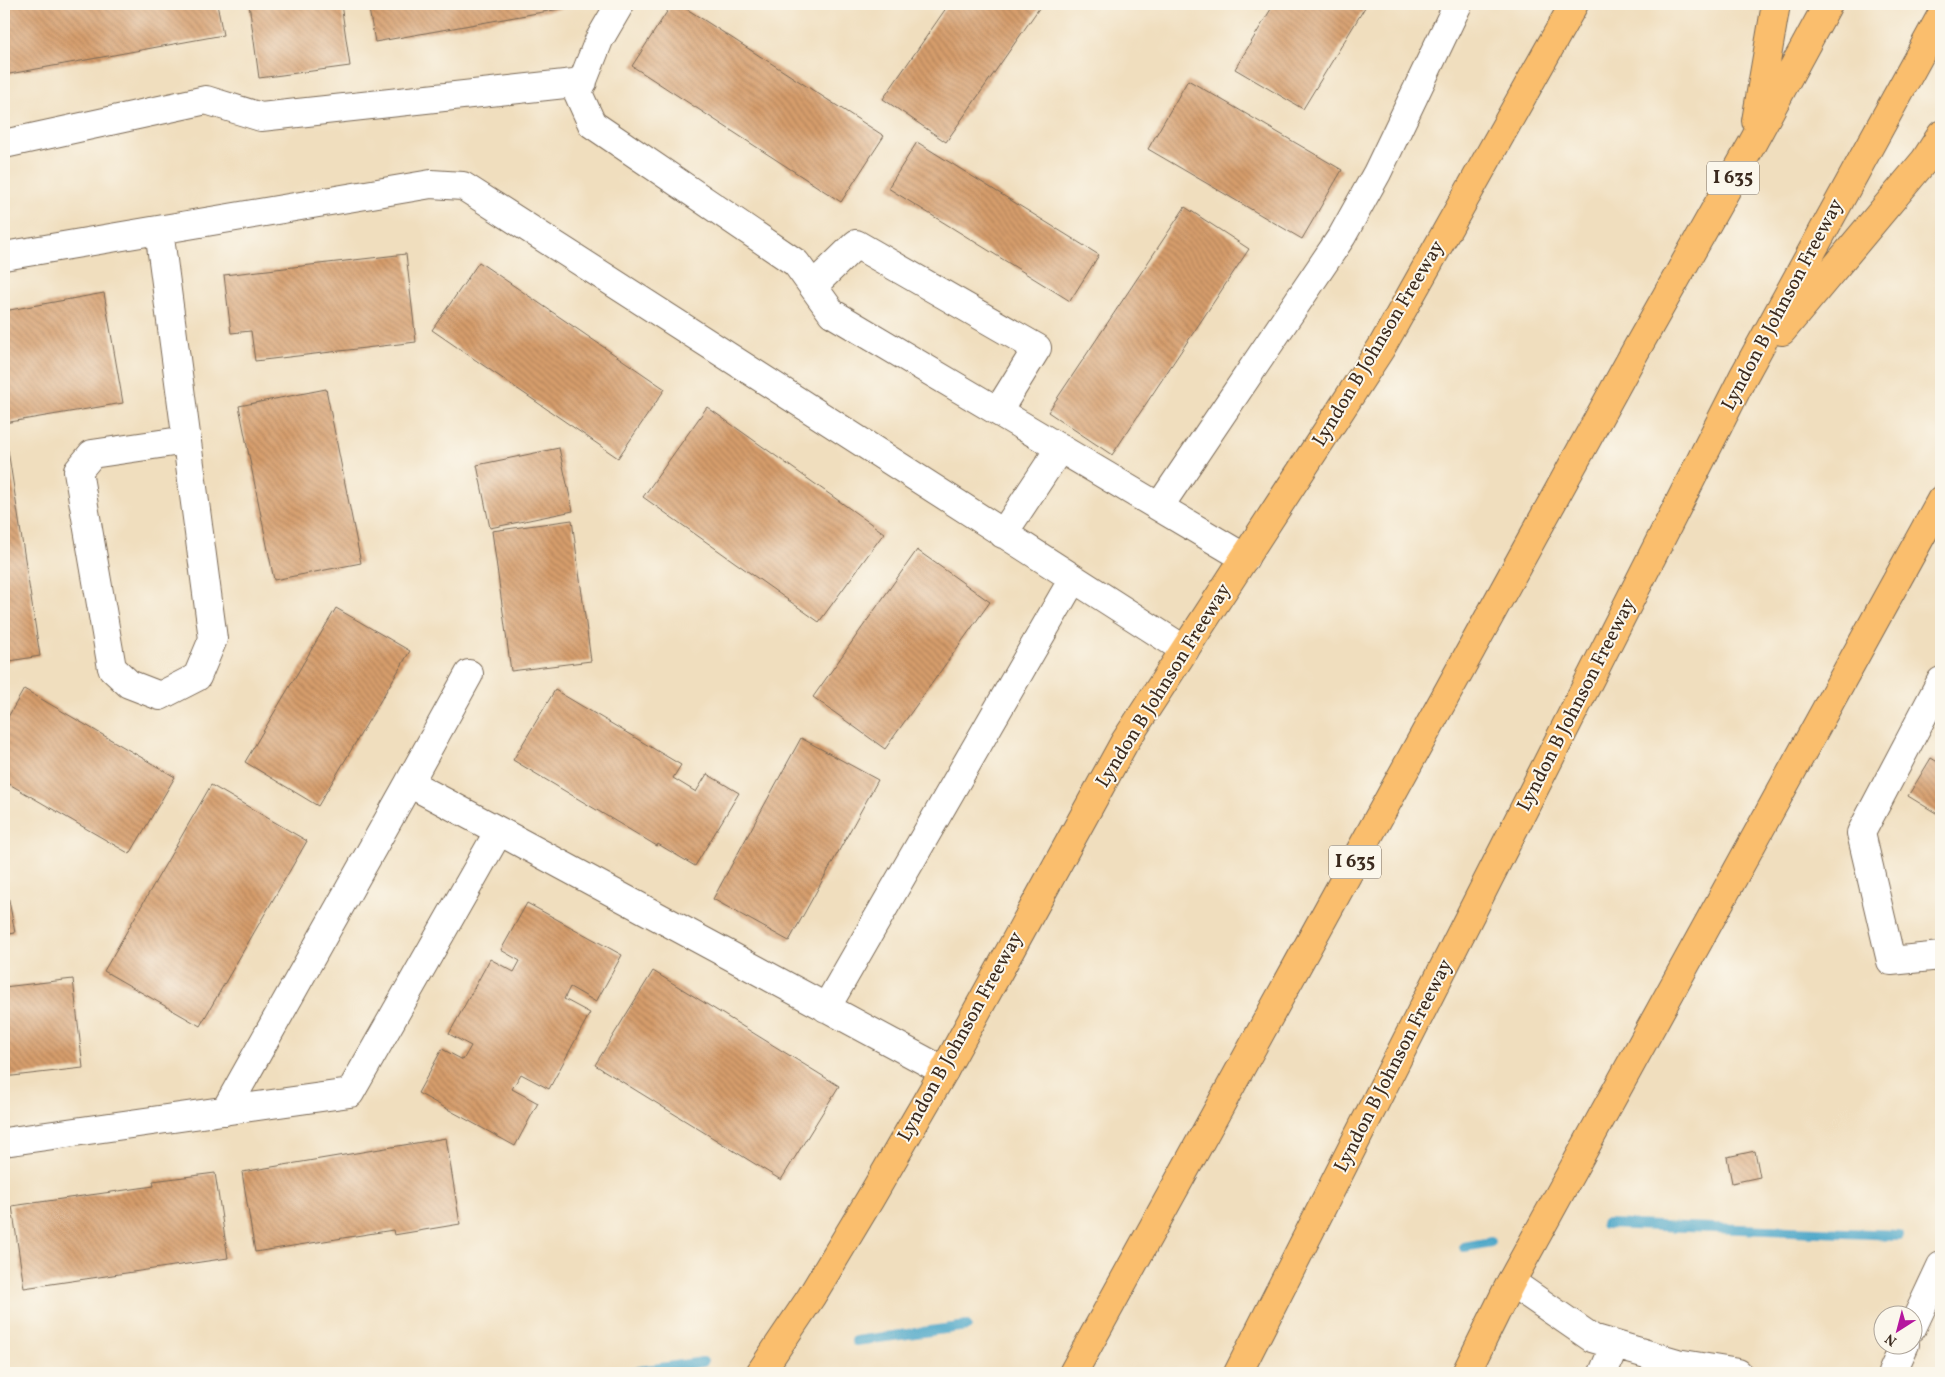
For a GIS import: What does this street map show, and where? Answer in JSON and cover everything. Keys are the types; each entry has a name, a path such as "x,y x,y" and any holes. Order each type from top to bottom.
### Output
{"main road":[{"name":"Lyndon B Johnson Freeway","path":"760,1373 812,1297 944,1072 1124,743 1381,348 1574,4"},
{"path":"1752,144 1776,4"},
{"name":"I 635","path":"1073,1373 1828,4"},
{"name":"Lyndon B Johnson Freeway","path":"1238,1373 1743,377 1941,16"},
{"path":"1743,377 1925,160 1941,134"},
{"path":"1466,1373 1511,1282 1941,500"}],"street":[{"path":"620,4 599,40 578,93 592,124 796,263 832,313 1245,558"},
{"path":"1159,507 1342,236 1377,173 1458,4"},
{"path":"4,144 206,100 261,117 583,82"},
{"path":"4,256 431,184 463,186 1184,650"},
{"path":"160,230 213,639 197,677 160,696 129,684 112,668 78,471 92,454 187,440"},
{"path":"813,286 856,244 1037,348 998,412"},
{"path":"1002,534 1060,448"},
{"path":"826,1008 1073,579"},
{"path":"225,1111 469,674"},
{"path":"1941,681 1861,833 1891,961 1941,956"},
{"path":"409,783 944,1072"},
{"path":"4,1142 350,1094 499,831"},
{"path":"1922,1307 1941,1266"},
{"path":"1511,1282 1592,1338 1677,1363 1738,1373"},
{"path":"1603,1373 1615,1345"},
{"path":"1892,1373 1901,1354"}],"building":[{"path":"4,4 217,4 223,35 4,75"},
{"path":"249,4 341,4 350,66 259,78"},
{"path":"368,4 582,4 582,5 375,42"},
{"path":"672,4 679,4 884,136 841,202 632,66"},
{"path":"949,4 1042,4 946,142 883,99"},
{"path":"1274,4 1367,4 1303,109 1235,69"},
{"path":"1188,80 1342,170 1302,239 1148,149"},
{"path":"917,142 1099,255 1070,301 888,188"},
{"path":"1185,207 1249,249 1112,455 1048,412"},
{"path":"406,254 416,342 255,361 251,331 231,333 224,275"},
{"path":"479,262 665,389 618,458 432,330"},
{"path":"104,293 123,403 4,423 4,311"},
{"path":"326,389 361,563 274,580 239,406"},
{"path":"707,407 884,533 819,622 643,497"},
{"path":"559,448 573,511 490,528 477,465"},
{"path":"4,450 8,450 40,656 4,662"},
{"path":"572,520 591,661 511,671 492,531"},
{"path":"917,550 990,602 885,749 813,697"},
{"path":"336,608 410,651 318,806 245,762"},
{"path":"24,689 175,777 130,854 4,781 4,724"},
{"path":"555,690 681,765 673,778 696,792 707,774 739,793 695,866 658,844 657,846 513,760"},
{"path":"801,738 878,780 789,941 713,899"},
{"path":"1931,758 1941,764 1941,816 1908,796"},
{"path":"211,785 307,841 200,1026 104,971"},
{"path":"4,873 15,933 4,935"},
{"path":"527,903 622,955 596,1002 570,987 564,999 590,1013 549,1089 521,1074 512,1089 538,1103 515,1146 418,1093 442,1049 463,1060 471,1046 449,1034 490,959 514,972 520,961 501,950"},
{"path":"653,971 839,1086 781,1180 595,1065"},
{"path":"73,979 83,1068 4,1077 4,987"},
{"path":"446,1138 460,1224 394,1235 393,1230 255,1252 242,1172"},
{"path":"1755,1151 1760,1177 1732,1183 1727,1157"},
{"path":"215,1173 228,1258 24,1288 12,1206 154,1186 153,1181"}],"waterway":[{"path":"1605,1224 1898,1235"},
{"path":"1464,1247 1491,1242"},
{"path":"856,1341 967,1326"},
{"path":"625,1373 703,1362"}]}
